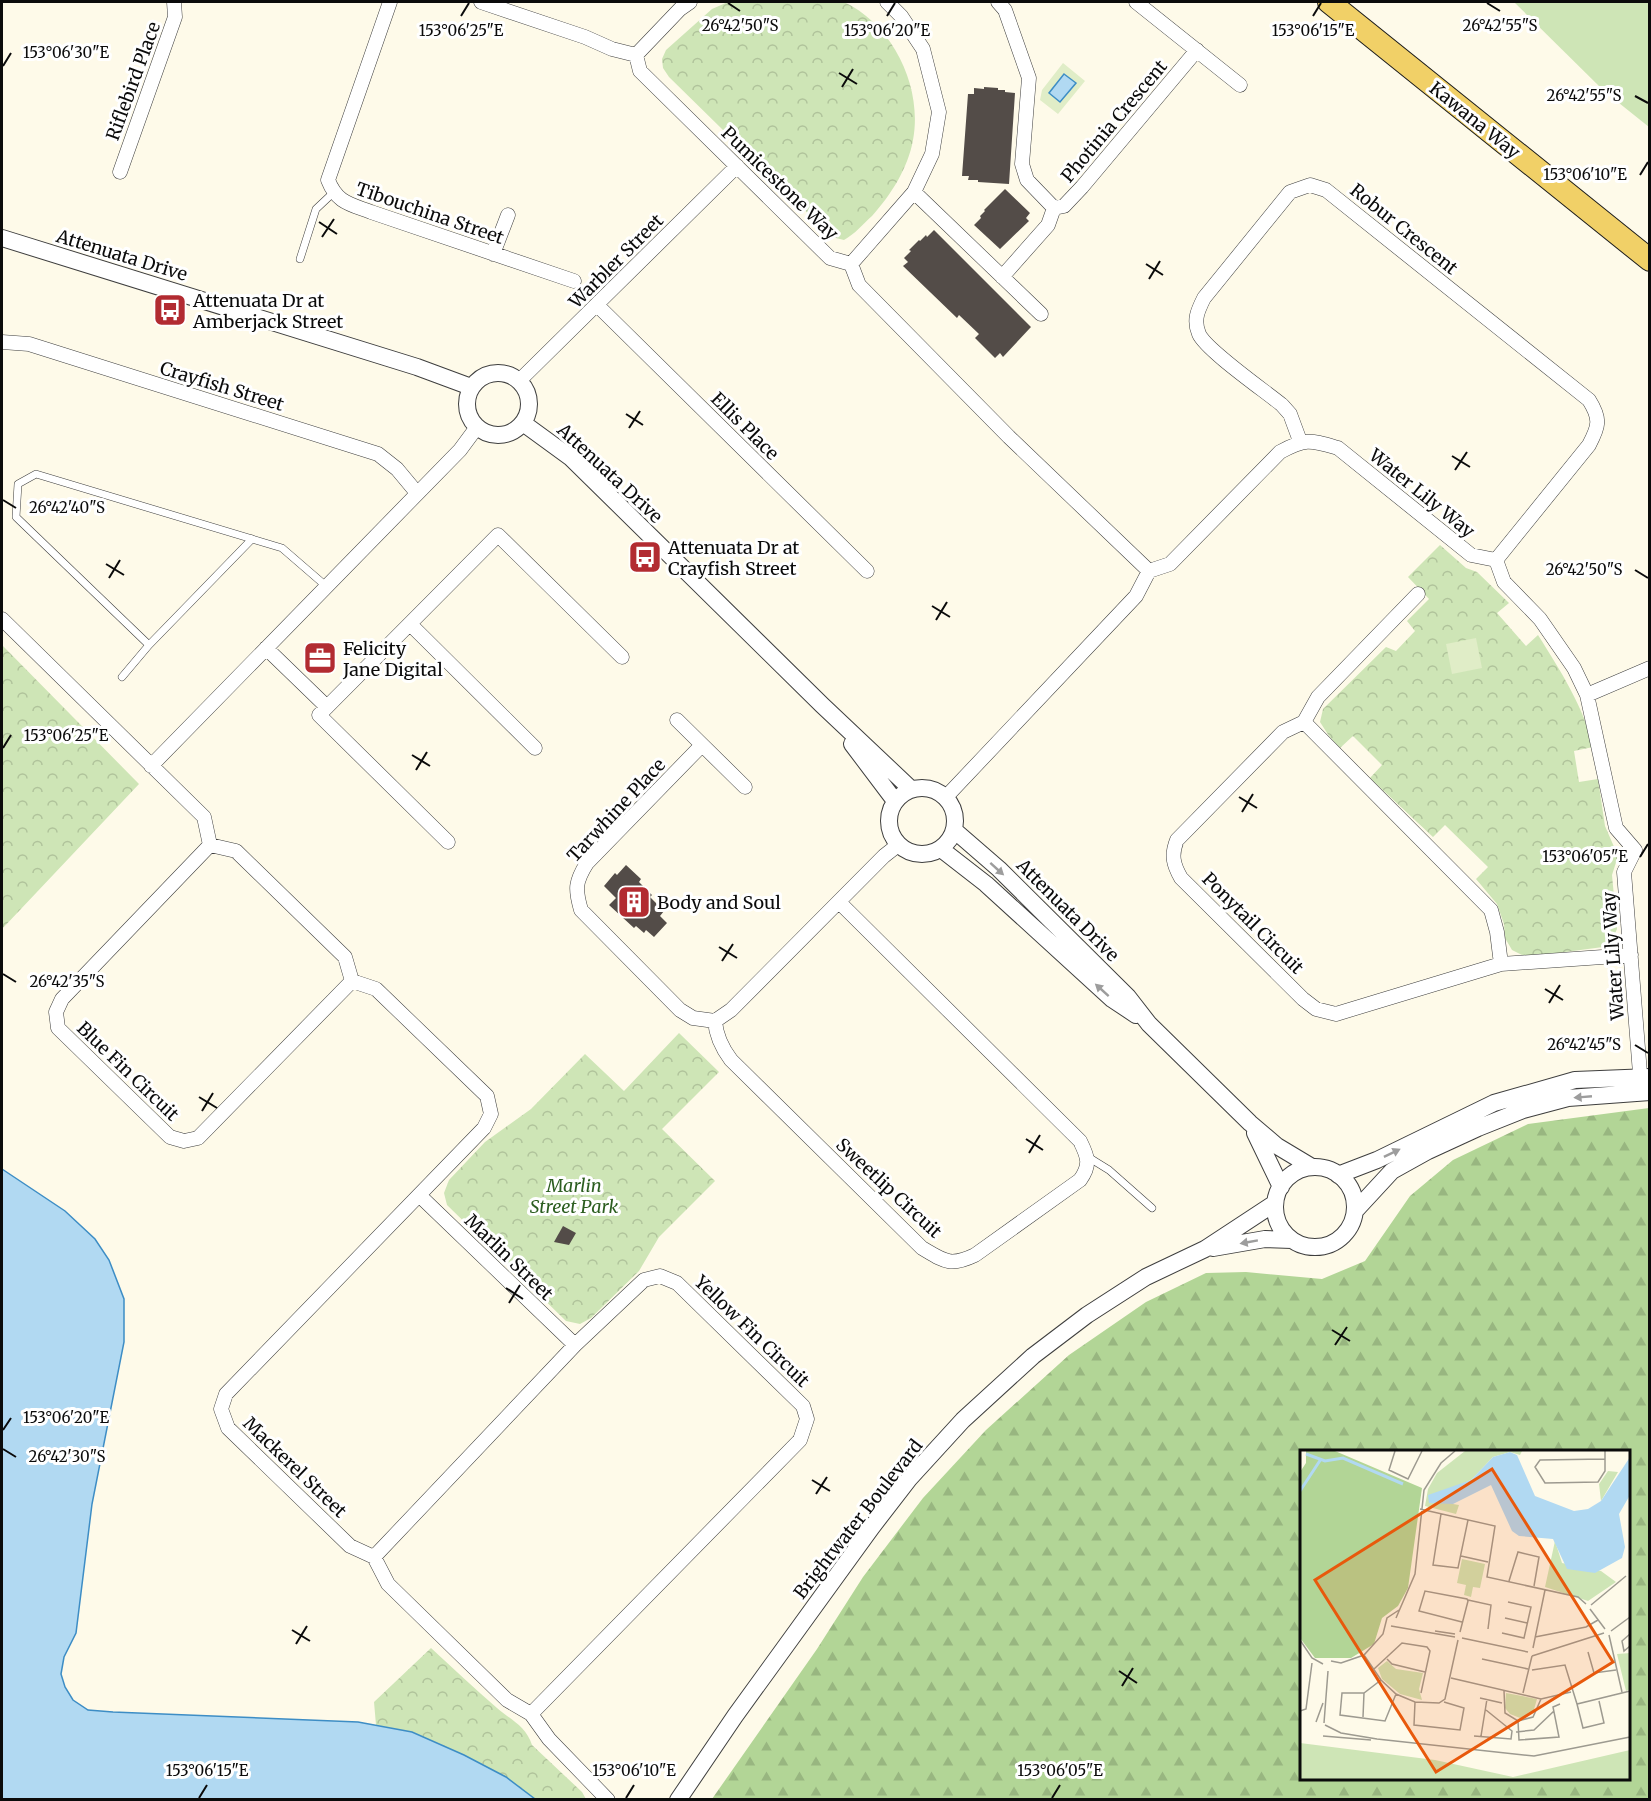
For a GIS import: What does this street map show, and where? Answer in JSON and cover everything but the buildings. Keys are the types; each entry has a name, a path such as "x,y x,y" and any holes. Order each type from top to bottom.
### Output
{"main road":[{"name":"Kawana Way","path":"1329,2 1650,260"}],"street":[{"name":"Riflebird Place","path":"120,172 175,17 174,2"},
{"name":"Tibouchina Street","path":"390,2 328,180 333,193 343,202 574,281"},
{"path":"481,2 585,37 612,49 636,55 680,9 690,2"},
{"path":"887,2 901,16 923,49 939,112 932,154 914,192 851,264 859,285 1009,437 1149,571"},
{"name":"Photinia Crescent","path":"998,2 1005,10 1029,78 1022,164 1027,180 1054,208"},
{"path":"1137,2 1240,85"},
{"name":"Photinia Crescent","path":"1054,208 1064,206 1082,187 1197,50"},
{"name":"Pumicestone Way","path":"636,55 640,71 830,258 851,264"},
{"name":"Warbler Street","path":"520,380 737,166"},
{"name":"Robur Crescent","path":"1300,441 1290,414 1282,405 1210,348 1199,334 1196,315 1204,298 1290,192 1310,185 1326,190 1589,400 1598,413 1597,430 1589,445 1496,560"},
{"path":"914,192 1041,314"},
{"name":"Photinia Crescent","path":"1002,277 1048,225 1054,208"},
{"path":"493,254 508,215"},
{"name":"Attenuata Drive","path":"2,238 417,367 471,387"},
{"name":"Ellis Place","path":"597,305 867,571"},
{"name":"Crayfish Street","path":"2,342 29,344 378,454 397,469 417,493"},
{"path":"501,372 520,380 526,388 530,406 524,423 516,430 496,435 477,427 467,411 466,401 471,387 482,376 491,373 501,372"},
{"name":"Attenuata Drive","path":"524,423 571,458 822,705 911,789"},
{"path":"151,766 460,450 477,427"},
{"path":"945,798 1136,596 1149,571 1170,564 1280,452 1300,441"},
{"name":"Water Lily Way","path":"1300,441 1315,441 1338,448 1471,555 1496,560"},
{"path":"448,842 320,715 327,707 498,535 622,657"},
{"path":"1496,560 1504,582 1540,619 1574,668 1587,695 1616,828 1635,850 1650,848"},
{"path":"1418,594 1318,697 1304,722 1491,910 1497,932 1501,964"},
{"path":"2,619 204,817 210,845 236,851 345,957 352,981"},
{"path":"410,624 535,748"},
{"path":"266,648 327,707"},
{"path":"1587,695 1650,668"},
{"name":"Attenuata Drive","path":"822,705 895,801"},
{"path":"677,720 745,787"},
{"name":"Ponytail Circuit","path":"1304,722 1283,732 1177,840 1172,853 1175,867 1181,878 1316,1009 1336,1014 1501,964 1631,955"},
{"name":"Tarwhine Place","path":"702,744 587,863 578,877 575,892 581,910 680,1010 693,1018 714,1021"},
{"path":"923,788 935,791 952,807 955,818 954,830 941,849 931,854 919,855 908,852 891,836 888,824 890,812 895,801 911,789 923,788"},
{"name":"Attenuata Drive","path":"954,830 999,869 1128,997 1149,1024 1250,1123 1277,1146 1312,1167"},
{"name":"Blue Fin Circuit","path":"210,845 62,999 56,1012 58,1028 170,1137 184,1141 198,1138 352,981"},
{"path":"714,1021 731,1010 884,856 898,845"},
{"name":"Attenuata Drive","path":"941,849 987,884 1112,999 1149,1024"},
{"name":"Water Lily Way","path":"1635,850 1624,872 1645,1084"},
{"path":"839,902 1080,1142 1088,1157"},
{"name":"Mackerel Street","path":"352,981 376,989 487,1096 491,1114 484,1128 226,1394 221,1409 228,1428 350,1546 374,1557"},
{"name":"Sweetlip Circuit","path":"714,1021 715,1031 731,1060 922,1248 941,1259 960,1262 975,1255 1080,1180 1087,1171 1088,1157"},
{"path":"1338,1175 1377,1160 1494,1103 1575,1080 1645,1084"},
{"path":"1355,1212 1350,1188 1338,1175 1326,1168 1312,1167 1299,1171 1287,1179 1281,1186 1275,1203 1279,1224 1292,1240 1310,1246 1328,1245 1340,1239 1348,1230 1355,1212 1392,1171 1428,1151 1523,1110 1568,1098 1645,1084"},
{"name":"Attenuata Drive","path":"1250,1123 1281,1186"},
{"name":"Marlin Street","path":"419,1195 575,1345"},
{"name":"Brightwater Boulevard","path":"678,1800 735,1716 872,1527 909,1479 963,1420 1033,1356 1087,1315 1146,1277 1205,1249 1275,1203"},
{"name":"Brightwater Boulevard","path":"1205,1249 1265,1239 1292,1240"},
{"name":"Yellow Fin Circuit","path":"374,1557 575,1345 644,1280 660,1276 677,1283 803,1406 807,1419 800,1440 531,1714"},
{"path":"374,1557 388,1584 507,1700 531,1714 549,1739 608,1800"}],"lane":[{"path":"300,259 316,209 333,193"},
{"path":"149,645 16,517 18,484 36,474 282,548 326,586"},
{"path":"122,677 149,645 252,539"},
{"path":"1088,1157 1109,1170 1152,1208"}],"green space":[{"path":"728,2 844,2 861,12 877,26 901,60 913,99 915,120 911,150 898,181 886,199 872,216 844,240 832,237 669,77 663,68 662,59 666,50 712,9"},
{"path":"1514,2 1649,2 1649,127 1604,91"},
{"path":"1063,63 1085,81 1058,114 1040,100 1042,90"},
{"path":"1440,545 1466,568 1477,572 1509,603 1497,613 1526,646 1538,635 1570,689 1584,718 1593,747 1574,751 1579,782 1598,779 1605,826 1618,856 1612,875 1617,929 1613,938 1603,947 1535,956 1524,956 1512,950 1505,938 1504,924 1497,904 1476,879 1488,867 1445,825 1433,837 1370,778 1382,765 1353,736 1340,748 1320,722 1323,709 1386,647 1396,651 1415,631 1407,621 1429,599 1408,577"},
{"path":"1476,638 1482,668 1452,674 1446,644"},
{"path":"2,645 139,784 2,929"},
{"name":"Marlin Street Park","path":"679,1033 719,1072 662,1129 715,1181 659,1237 639,1271 591,1318 580,1324 566,1321 447,1205 444,1193 449,1180 485,1142 531,1109 585,1054 624,1091"},
{"path":"1649,1108 1649,1799 712,1799 817,1649 863,1577 923,1498 986,1430 1069,1355 1146,1302 1206,1273 1246,1272 1322,1279 1365,1261 1410,1196 1453,1160 1528,1124"},
{"path":"431,1648 522,1728 532,1745 582,1792 586,1799 535,1799 506,1777 464,1755 412,1732 376,1725 374,1702"}],"water":[{"path":"1064,74 1076,83 1060,102 1049,93"},
{"path":"2,1169 65,1211 95,1239 109,1260 124,1299 124,1342 92,1504 76,1633 64,1657 61,1674 65,1687 73,1700 88,1710 358,1722 412,1732 506,1777 535,1799 2,1799"}],"place":[{"name":"Attenuata Dr at Amberjack Street","path":"170,310"},
{"name":"Attenuata Dr at Crayfish Street","path":"645,557"},
{"name":"Felicity Jane Digital","path":"320,658"},
{"name":"Body and Soul","path":"634,902"}]}
